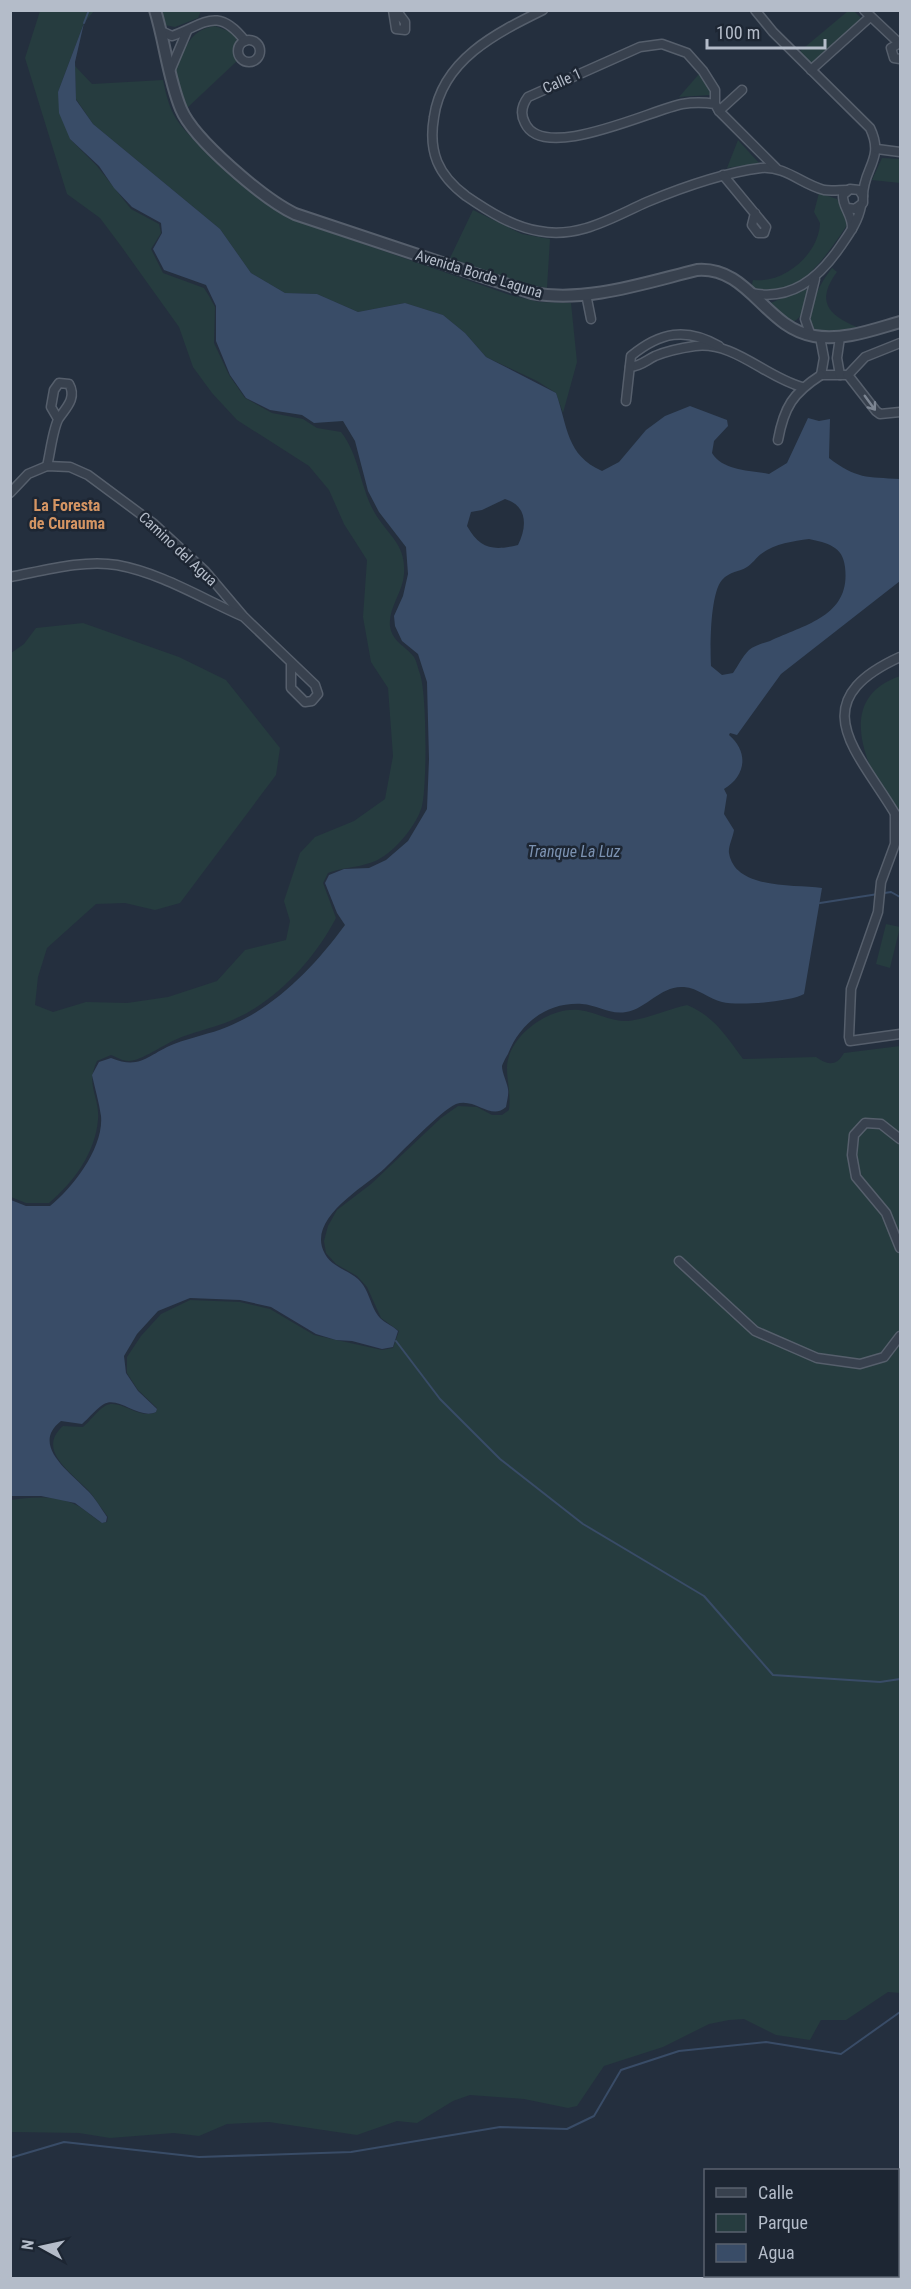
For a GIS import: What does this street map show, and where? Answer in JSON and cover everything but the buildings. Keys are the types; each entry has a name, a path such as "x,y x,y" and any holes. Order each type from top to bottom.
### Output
{"street":[{"name":"Avenida Borde Laguna","path":"154,10 164,45 171,56 170,71 180,106 190,124 278,205 320,224 522,291 552,296 586,294 704,270 733,278 787,328 815,337 840,338 900,322"},
{"path":"164,45 172,36 187,31 201,21 204,10"},
{"path":"755,10 811,70 867,123 877,149 852,229 815,279 805,319 824,358 821,375"},
{"path":"538,12 492,36 466,56 442,89 434,117 434,148 439,166 452,184 511,222 541,232 557,232 604,224 674,191 723,175 776,168 829,190 848,192 860,190 863,196"},
{"path":"811,70 867,14 899,44 893,46 891,53 894,58 900,59"},
{"path":"201,21 226,24 237,30 245,41"},
{"path":"161,31 172,36"},
{"path":"171,56 187,31"},
{"name":"Calle 1","path":"717,108 715,90 704,71 687,53 675,47 655,44 633,49 528,97 522,116 525,125 536,135 562,138 586,135 682,104 700,102 717,108 776,168"},
{"path":"717,108 742,90"},
{"path":"877,149 900,152"},
{"path":"852,229 848,192 874,162"},
{"path":"723,175 755,213"},
{"path":"848,208 855,209 861,206"},
{"path":"751,293 774,296 786,293 815,279"},
{"path":"586,294 591,319"},
{"path":"764,308 774,296"},
{"path":"787,328 805,319"},
{"path":"626,401 631,356 643,346 681,333 702,336 786,383 802,387"},
{"path":"840,338 837,358 844,375 880,414 900,412"},
{"path":"778,440 782,418 802,387 821,375 844,375 865,357 900,343"},
{"path":"630,367 640,366 669,351 697,346 719,346"},
{"path":"10,493 28,474 47,466 58,419"},
{"name":"Camino del Agua","path":"47,466 80,470 145,517 205,571 244,617 291,662 315,685 318,693 312,701 305,702 291,688 291,662"},
{"path":"10,577 82,566 114,564 143,571 244,617"},
{"path":"900,657 877,667 862,679 850,699 845,719 850,746 900,823"},
{"path":"895,814 895,844 881,882 878,912 851,989 850,1041 900,1034"},
{"path":"900,1138 881,1124 865,1123 854,1135 852,1155 856,1177 886,1213 900,1248"},
{"path":"679,1261 755,1331 817,1358 860,1364 884,1357 900,1336"}],"green space":[{"path":"40,11 94,11 84,23 58,92 70,139 97,166 131,209 159,224 161,233 151,249 163,273 204,288 215,307 214,343 229,375 245,398 272,413 303,419 317,428 341,432 347,441 371,505 400,548 404,564 403,581 391,613 390,626 396,640 414,657 420,674 424,700 425,760 422,806 412,827 401,841 377,860 328,873 323,883 336,918 303,966 275,993 243,1015 177,1039 133,1061 111,1055 97,1061 92,1077 98,1120 88,1155 67,1186 49,1203 26,1203 11,1197 11,653 24,644 36,628 83,623 179,657 226,680 280,748 276,775 180,903 155,910 125,903 96,904 47,948 38,977 35,1005 53,1012 86,1002 127,1003 168,997 217,981 245,950 286,940 290,921 284,901 300,853 315,837 354,821 385,799 393,756 388,688 371,662 363,617 367,560 344,524 329,490 309,466 237,420 212,393 193,367 179,327 121,246 100,218 67,194 25,58"},
{"path":"160,11 201,11 198,18 175,27 165,25"},
{"path":"848,11 854,11 862,19 811,65 799,52"},
{"path":"215,26 231,32 236,38 237,61 187,108 175,70 189,41 200,31"},
{"path":"75,66 92,84 163,80 172,111 186,131 228,172 286,217 510,295 539,302 571,303 577,362 563,413 556,393 537,381 486,357 465,333 443,315 405,303 358,312 317,294 285,293 251,273 220,229 93,124 76,99"},
{"path":"699,74 710,88 710,95 679,97"},
{"path":"738,140 759,163 727,168"},
{"path":"882,158 900,159 900,183 872,180"},
{"path":"819,193 837,199 842,204 847,225 830,249 807,275 780,292 766,293 751,288 753,280 765,280 788,272 807,256 818,235 820,223 814,212"},
{"path":"473,210 522,234 550,239 547,288 516,282 450,258"},
{"path":"832,268 837,272 827,291 828,306 838,317 857,327 826,334 811,330 810,321 818,289"},
{"path":"803,288 808,291 803,311 798,319 789,322 771,303"},
{"path":"900,676 900,825 870,765 863,743 861,723 865,704 878,688"},
{"path":"886,924 900,927 890,968 876,964"},
{"path":"687,1005 712,1021 743,1059 816,1057 824,1062 835,1063 844,1053 900,1046 900,1993 888,1992 846,2020 821,2020 810,2040 776,2035 744,2019 709,2024 663,2047 604,2066 577,2106 568,2108 524,2099 470,2095 453,2101 417,2123 397,2121 357,2135 269,2122 227,2124 199,2136 174,2133 110,2138 79,2133 11,2132 11,1500 59,1499 78,1506 102,1523 107,1522 108,1517 91,1493 59,1460 53,1444 56,1435 63,1426 83,1427 102,1408 111,1404 143,1414 156,1412 157,1408 138,1390 127,1373 127,1357 141,1336 161,1314 190,1300 240,1302 270,1309 314,1335 382,1350 393,1348 399,1331 381,1318 367,1287 357,1276 336,1264 326,1253 324,1241 328,1226 337,1210 371,1184 441,1118 458,1106 477,1107 492,1115 502,1115 509,1110 507,1068 509,1056 522,1035 543,1018 567,1010 579,1010 628,1021"}],"water":[{"name":"Tranque La Luz","path":"84,23 75,62 76,100 93,124 220,229 251,273 285,293 317,294 358,312 405,303 443,315 465,333 486,357 556,393 566,428 575,448 581,457 602,471 619,462 646,430 665,416 690,406 727,420 728,426 714,441 712,453 717,459 730,466 769,474 787,463 808,418 819,421 830,419 829,458 847,470 862,476 900,479 900,581 781,674 737,735 730,733 729,735 740,749 742,756 741,771 724,789 727,795 724,814 734,830 729,853 734,865 742,874 767,883 822,888 804,994 776,1001 730,1003 717,1001 689,988 676,987 626,1012 620,1013 582,1004 569,1004 546,1011 536,1017 527,1024 513,1043 502,1066 508,1091 506,1107 495,1111 463,1103 449,1108 385,1168 340,1205 323,1228 321,1241 325,1254 336,1265 362,1283 380,1318 398,1331 393,1347 382,1349 316,1334 271,1307 240,1300 190,1298 158,1311 137,1334 124,1356 126,1373 138,1391 157,1409 156,1412 143,1413 110,1402 101,1406 82,1424 61,1421 53,1430 50,1439 51,1449 56,1458 91,1494 107,1517 106,1522 102,1523 75,1503 41,1496 11,1496 11,1200 26,1206 50,1206 68,1189 85,1166 98,1141 101,1128 101,1116 92,1075 99,1062 111,1058 130,1062 144,1060 174,1044 245,1019 262,1009 293,984 333,941 345,925 337,913 325,883 329,875 344,869 369,868 386,860 408,841 427,809 429,759 427,682 418,654 402,641 395,626 394,616 403,596 408,574 406,547 379,512 368,491 355,441 343,421 314,423 302,415 270,410 246,398 230,375 216,341 216,306 206,285 164,270 153,249 162,233 161,223 132,207 114,188 99,166 70,139 59,113 58,92","holes":["505,499 513,502 524,518 523,531 518,545 494,548 482,544 467,526 471,512 482,510","809,539 828,544 841,554 845,567 845,584 841,597 823,616 811,623 749,650 733,673 722,675 711,666 713,608 722,580 747,567 761,554 778,545"]}],"waterway":[{"path":"84,23 89,10"},
{"path":"820,903 891,892 900,897"},
{"path":"396,1341 440,1399 500,1459 583,1524 704,1596 773,1675 880,1682 900,1679"},
{"path":"10,2158 64,2142 199,2157 351,2152 500,2127 567,2129 594,2116 621,2070 679,2051 766,2042 841,2054 900,2012"}],"district":[{"name":"La Foresta de Curauma","path":"67,514"}]}
